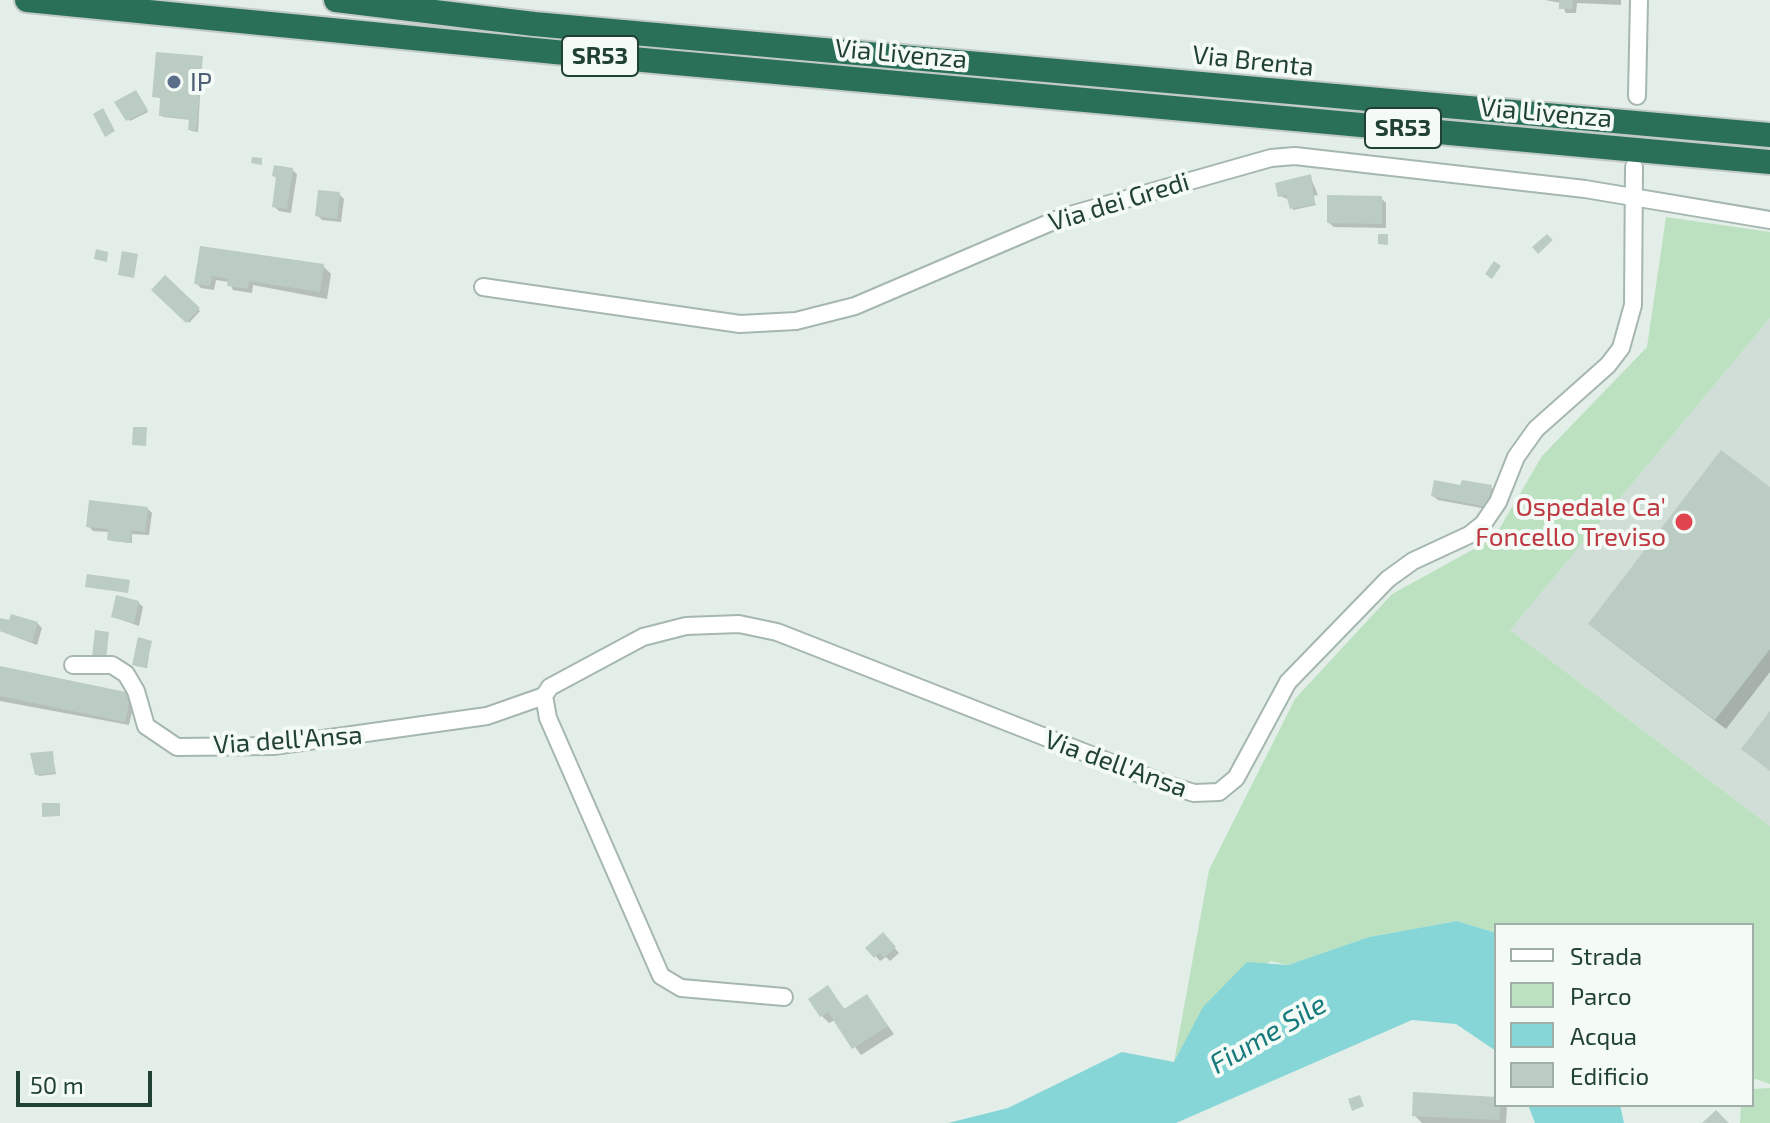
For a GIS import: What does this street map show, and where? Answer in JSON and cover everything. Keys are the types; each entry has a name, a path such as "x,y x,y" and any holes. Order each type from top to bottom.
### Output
{"highway":[{"name":"Via Livenza","path":"27,0 555,52 1770,162"},
{"name":"Via Livenza","path":"336,0 534,24 1167,81"},
{"name":"Via Brenta","path":"1167,81 1334,97"},
{"name":"Via Livenza","path":"1334,97 1770,135"},
{"path":"1711,130 1770,125"},
{"path":"1706,156 1770,171"}],"street":[{"path":"1637,96 1639,0"},
{"name":"Via dei Gredi","path":"483,287 740,324 796,321 855,306 1063,217 1284,156 1370,162 1634,197 1770,220"},
{"name":"Via dell'Ansa","path":"73,665 112,665 126,674 136,691 146,726 177,747 273,746 451,723 497,713 544,696 550,687 643,637 686,626 739,624 794,638 1181,790 1202,794 1219,792 1236,778 1288,682 1388,579 1413,561 1469,535 1483,524 1498,502 1516,457 1536,429 1615,357 1628,332 1633,305 1634,167"},
{"path":"544,696 548,718 661,976 681,988 784,997"}],"shaded area":[{"name":"Ospedale Ca' Foncello Treviso","path":"1770,318 1770,826 1510,630"}],"green space":[{"path":"1666,217 1770,232 1770,318 1510,630 1770,826 1770,1084 1754,1079 1754,923 1494,923 1494,932 1457,921 1369,937 1288,965 1270,961 1174,1062 1209,870 1295,699 1392,594 1494,538 1542,456 1647,347"},
{"path":"1770,1088 1770,1123 1740,1123 1741,1107 1754,1107 1754,1089"}],"water":[{"name":"Fiume Sile","path":"1457,921 1494,932 1494,1050 1456,1024 1412,1020 1176,1123 948,1123 1008,1108 1122,1052 1174,1062 1203,1007 1247,962 1288,965 1369,937"},
{"path":"1529,1107 1620,1107 1624,1123 1535,1123"}],"building":[{"path":"1559,0 1573,0 1572,9 1559,9"},
{"path":"156,52 203,56 196,131 188,130 189,119 159,116 160,98 152,97"},
{"path":"136,90 148,110 126,121 114,102"},
{"path":"103,108 115,131 105,137 93,114"},
{"path":"252,157 262,158 262,165 251,163"},
{"path":"274,165 293,168 287,209 272,207 276,177 272,176"},
{"path":"1311,174 1315,204 1290,209 1286,195 1278,197 1275,183"},
{"path":"318,190 340,192 337,219 315,216"},
{"path":"1327,195 1382,196 1382,224 1327,223"},
{"path":"1378,234 1388,234 1388,245 1378,244"},
{"path":"1547,234 1553,240 1538,254 1532,247"},
{"path":"200,246 324,264 320,292 249,281 248,289 227,286 228,279 212,276 210,286 194,284"},
{"path":"96,249 108,252 107,262 94,259"},
{"path":"122,251 138,254 134,278 118,275"},
{"path":"1494,261 1501,266 1492,279 1485,274"},
{"path":"165,275 200,308 186,323 151,290"},
{"path":"133,427 147,427 146,446 132,445"},
{"path":"1721,450 1770,487 1770,649 1715,720 1588,624"},
{"path":"1434,480 1460,485 1462,480 1492,485 1488,507 1431,496"},
{"path":"89,500 148,507 145,532 132,530 130,543 107,540 108,529 86,527"},
{"path":"87,574 130,580 128,593 85,587"},
{"path":"116,595 139,601 134,623 111,617"},
{"path":"11,614 38,622 32,642 0,631 0,618 9,620"},
{"path":"95,630 109,632 106,659 92,657"},
{"path":"138,637 152,641 146,668 132,665"},
{"path":"0,666 131,693 125,722 0,696"},
{"path":"1770,711 1770,771 1741,749"},
{"path":"53,751 55,773 35,775 30,753"},
{"path":"42,803 60,803 60,816 42,817"},
{"path":"883,932 896,947 884,958 880,953 874,958 865,948"},
{"path":"828,985 844,1009 867,994 888,1026 852,1049 828,1012 820,1017 808,999"},
{"path":"1413,1092 1494,1097 1494,1107 1500,1107 1499,1120 1412,1116"},
{"path":"1360,1095 1364,1106 1352,1111 1348,1099"},
{"path":"1716,1110 1729,1123 1702,1123"}],"place":[{"name":"IP","path":"174,82"},
{"name":"Ospedale Ca' Foncello Treviso","path":"1684,522"}]}
